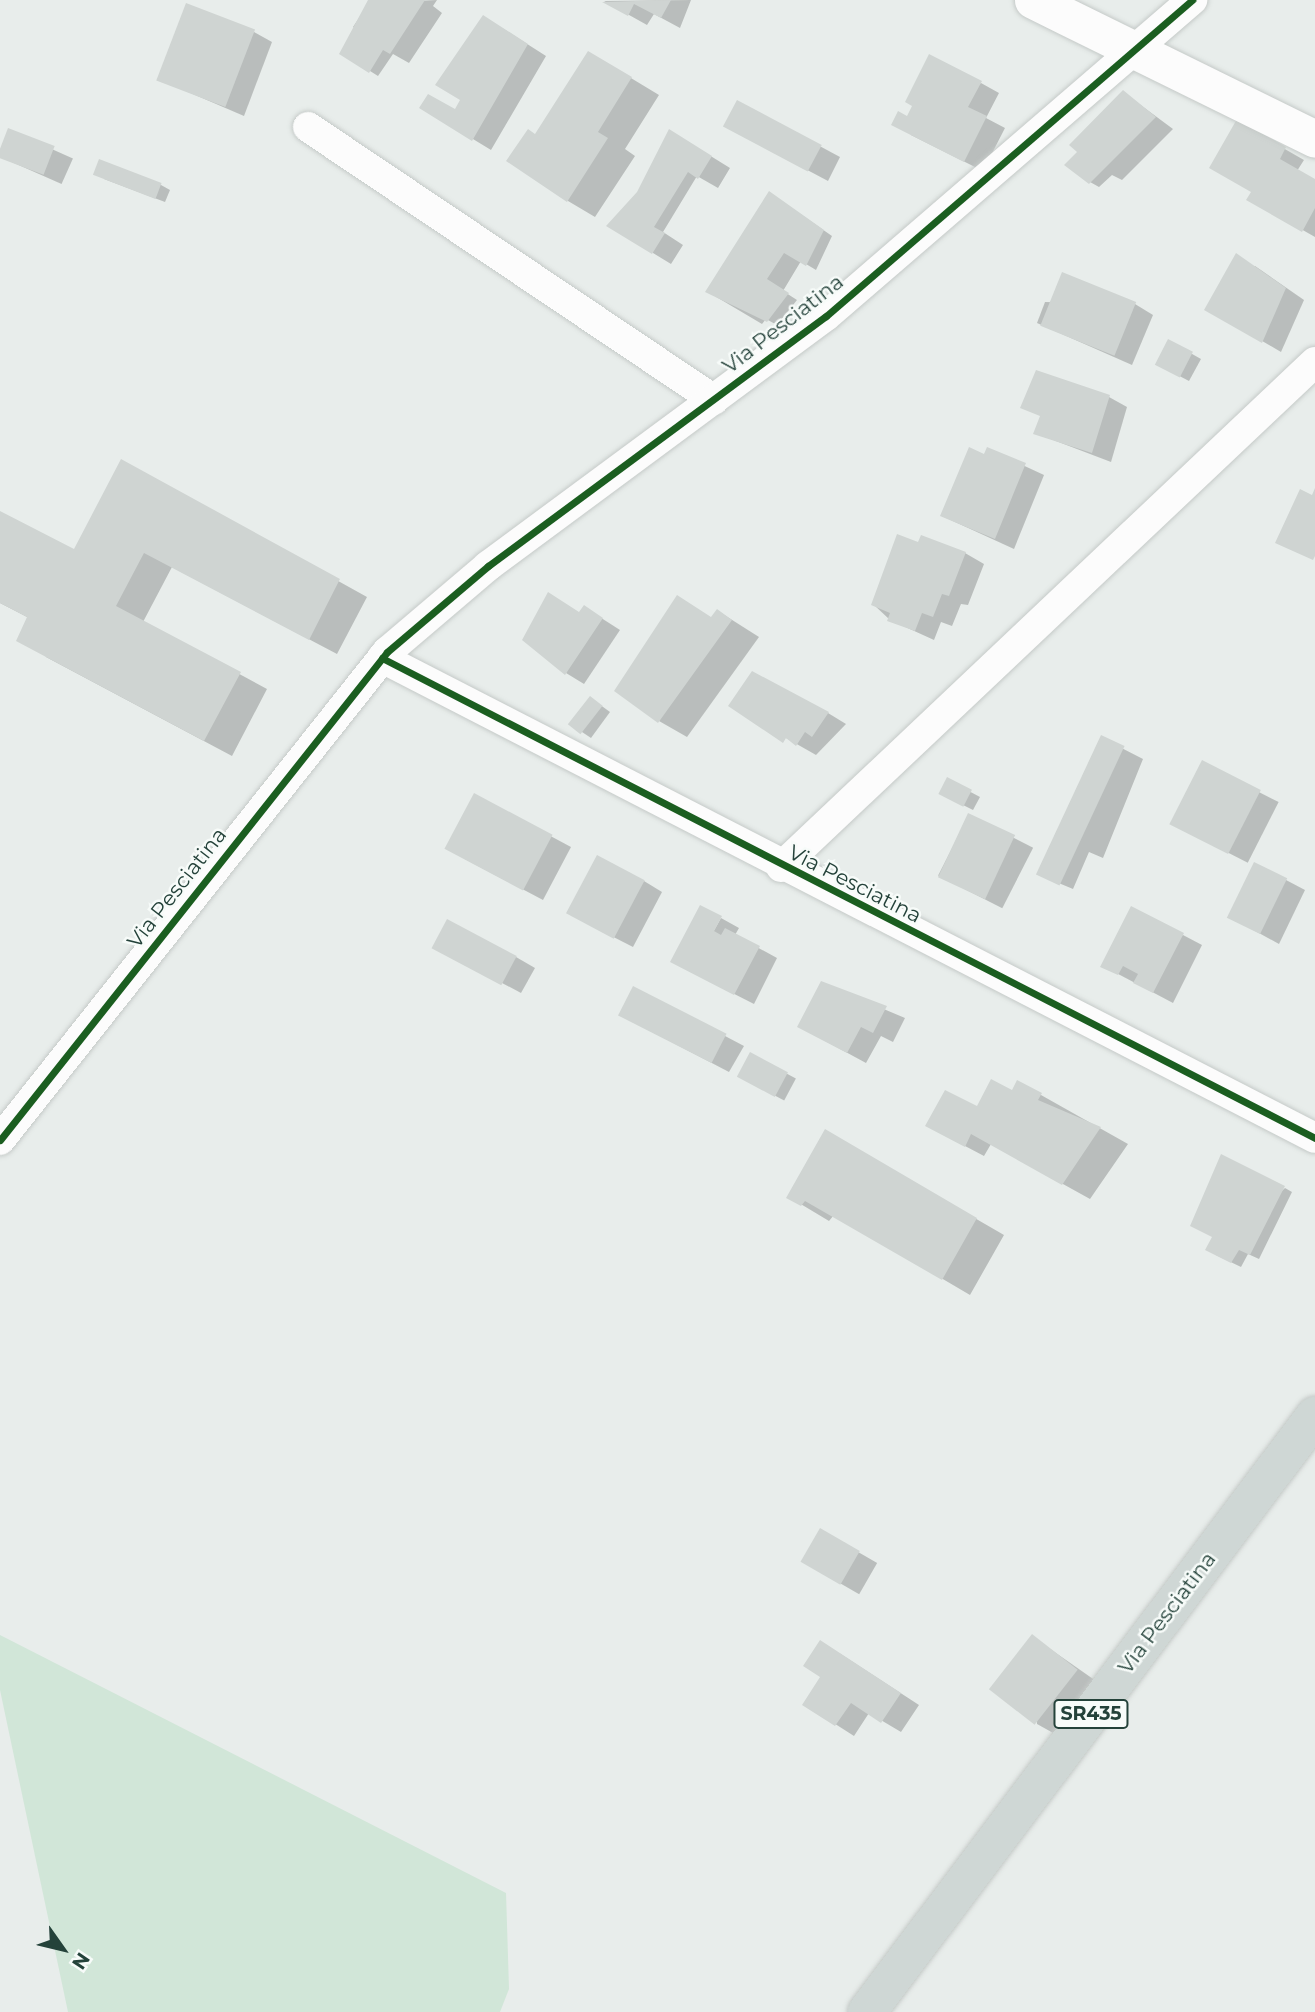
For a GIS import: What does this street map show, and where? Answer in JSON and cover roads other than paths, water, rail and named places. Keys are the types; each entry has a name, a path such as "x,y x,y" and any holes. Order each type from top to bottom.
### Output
{"main road":[{"name":"Via Pesciatina","path":"867,2012 1315,1416"}],"street":[{"path":"1034,0 1130,50 1315,139"},
{"name":"Via Pesciatina","path":"0,1140 382,658 488,566 826,316 1130,50 1192,0"},
{"path":"308,127 713,400"},
{"name":"Via Pesciatina","path":"781,867 1315,362"},
{"name":"Via Pesciatina","path":"382,658 781,867 1315,1138"}]}
